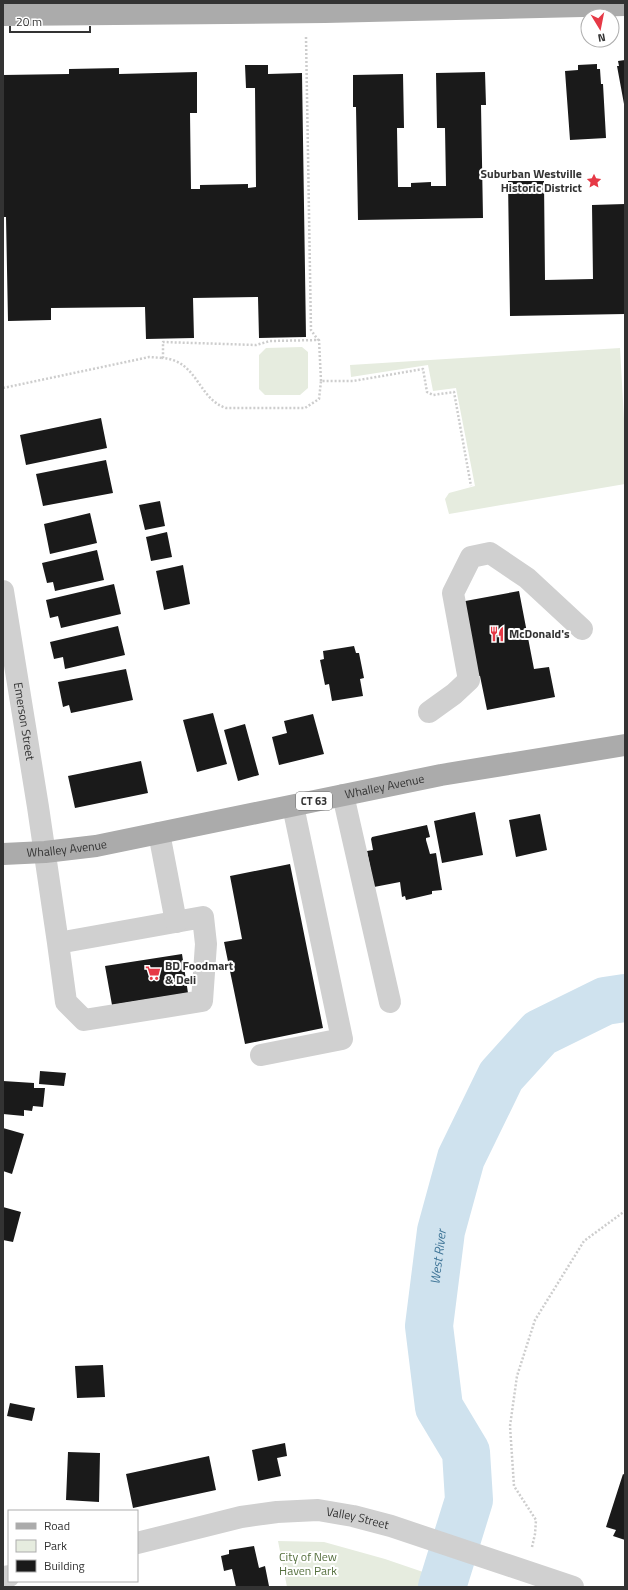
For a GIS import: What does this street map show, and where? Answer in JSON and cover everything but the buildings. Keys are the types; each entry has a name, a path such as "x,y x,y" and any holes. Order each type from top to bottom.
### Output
{"main road":[{"path":"3,15 245,8 625,5"},
{"name":"Whalley Avenue","path":"3,854 45,852 101,845 441,774 625,745"}],"street":[{"path":"429,712 454,694 469,680 453,593 471,557 490,553 528,578 582,629"},
{"name":"Emerson Street","path":"3,591 45,852 66,1002 84,1020 202,1001 206,944 203,917 176,922"},
{"path":"343,795 390,1002"},
{"path":"261,1055 342,1039 293,806"},
{"path":"58,943 176,922 159,833"},
{"name":"Valley Street","path":"138,1543 241,1517 277,1512 318,1510 353,1516 391,1526 573,1587"}],"path":[{"path":"3,388 150,357 174,359 187,368 219,406 226,408 305,408 320,399 321,381 318,340 311,330 306,36"},
{"path":"163,358 163,342 256,344 270,341 318,340"},
{"path":"321,381 353,381 423,369 427,392 433,395 454,392 471,486"},
{"path":"532,1548 536,1520 514,1486 510,1426 517,1376 535,1320 584,1241 625,1211"}],"green space":[{"path":"302,347 308,352 308,388 300,395 265,395 259,389 259,355 266,348"},
{"path":"620,348 625,437 625,484 449,514 445,499 449,493 475,486 456,388 433,391 428,365 351,377 350,365"},
{"name":"City of New Haven Park","path":"278,1541 324,1542 385,1559 467,1587 287,1587"}],"waterway":[{"name":"West River","path":"442,1587 469,1500 466,1452 439,1407 429,1326 441,1231 461,1158 501,1076 540,1033 605,1001 625,998"}],"place":[{"name":"Suburban Westville Historic District","path":"594,181"},
{"name":"McDonald's","path":"497,634"},
{"name":"BD Foodmart & Deli","path":"153,973"}]}
